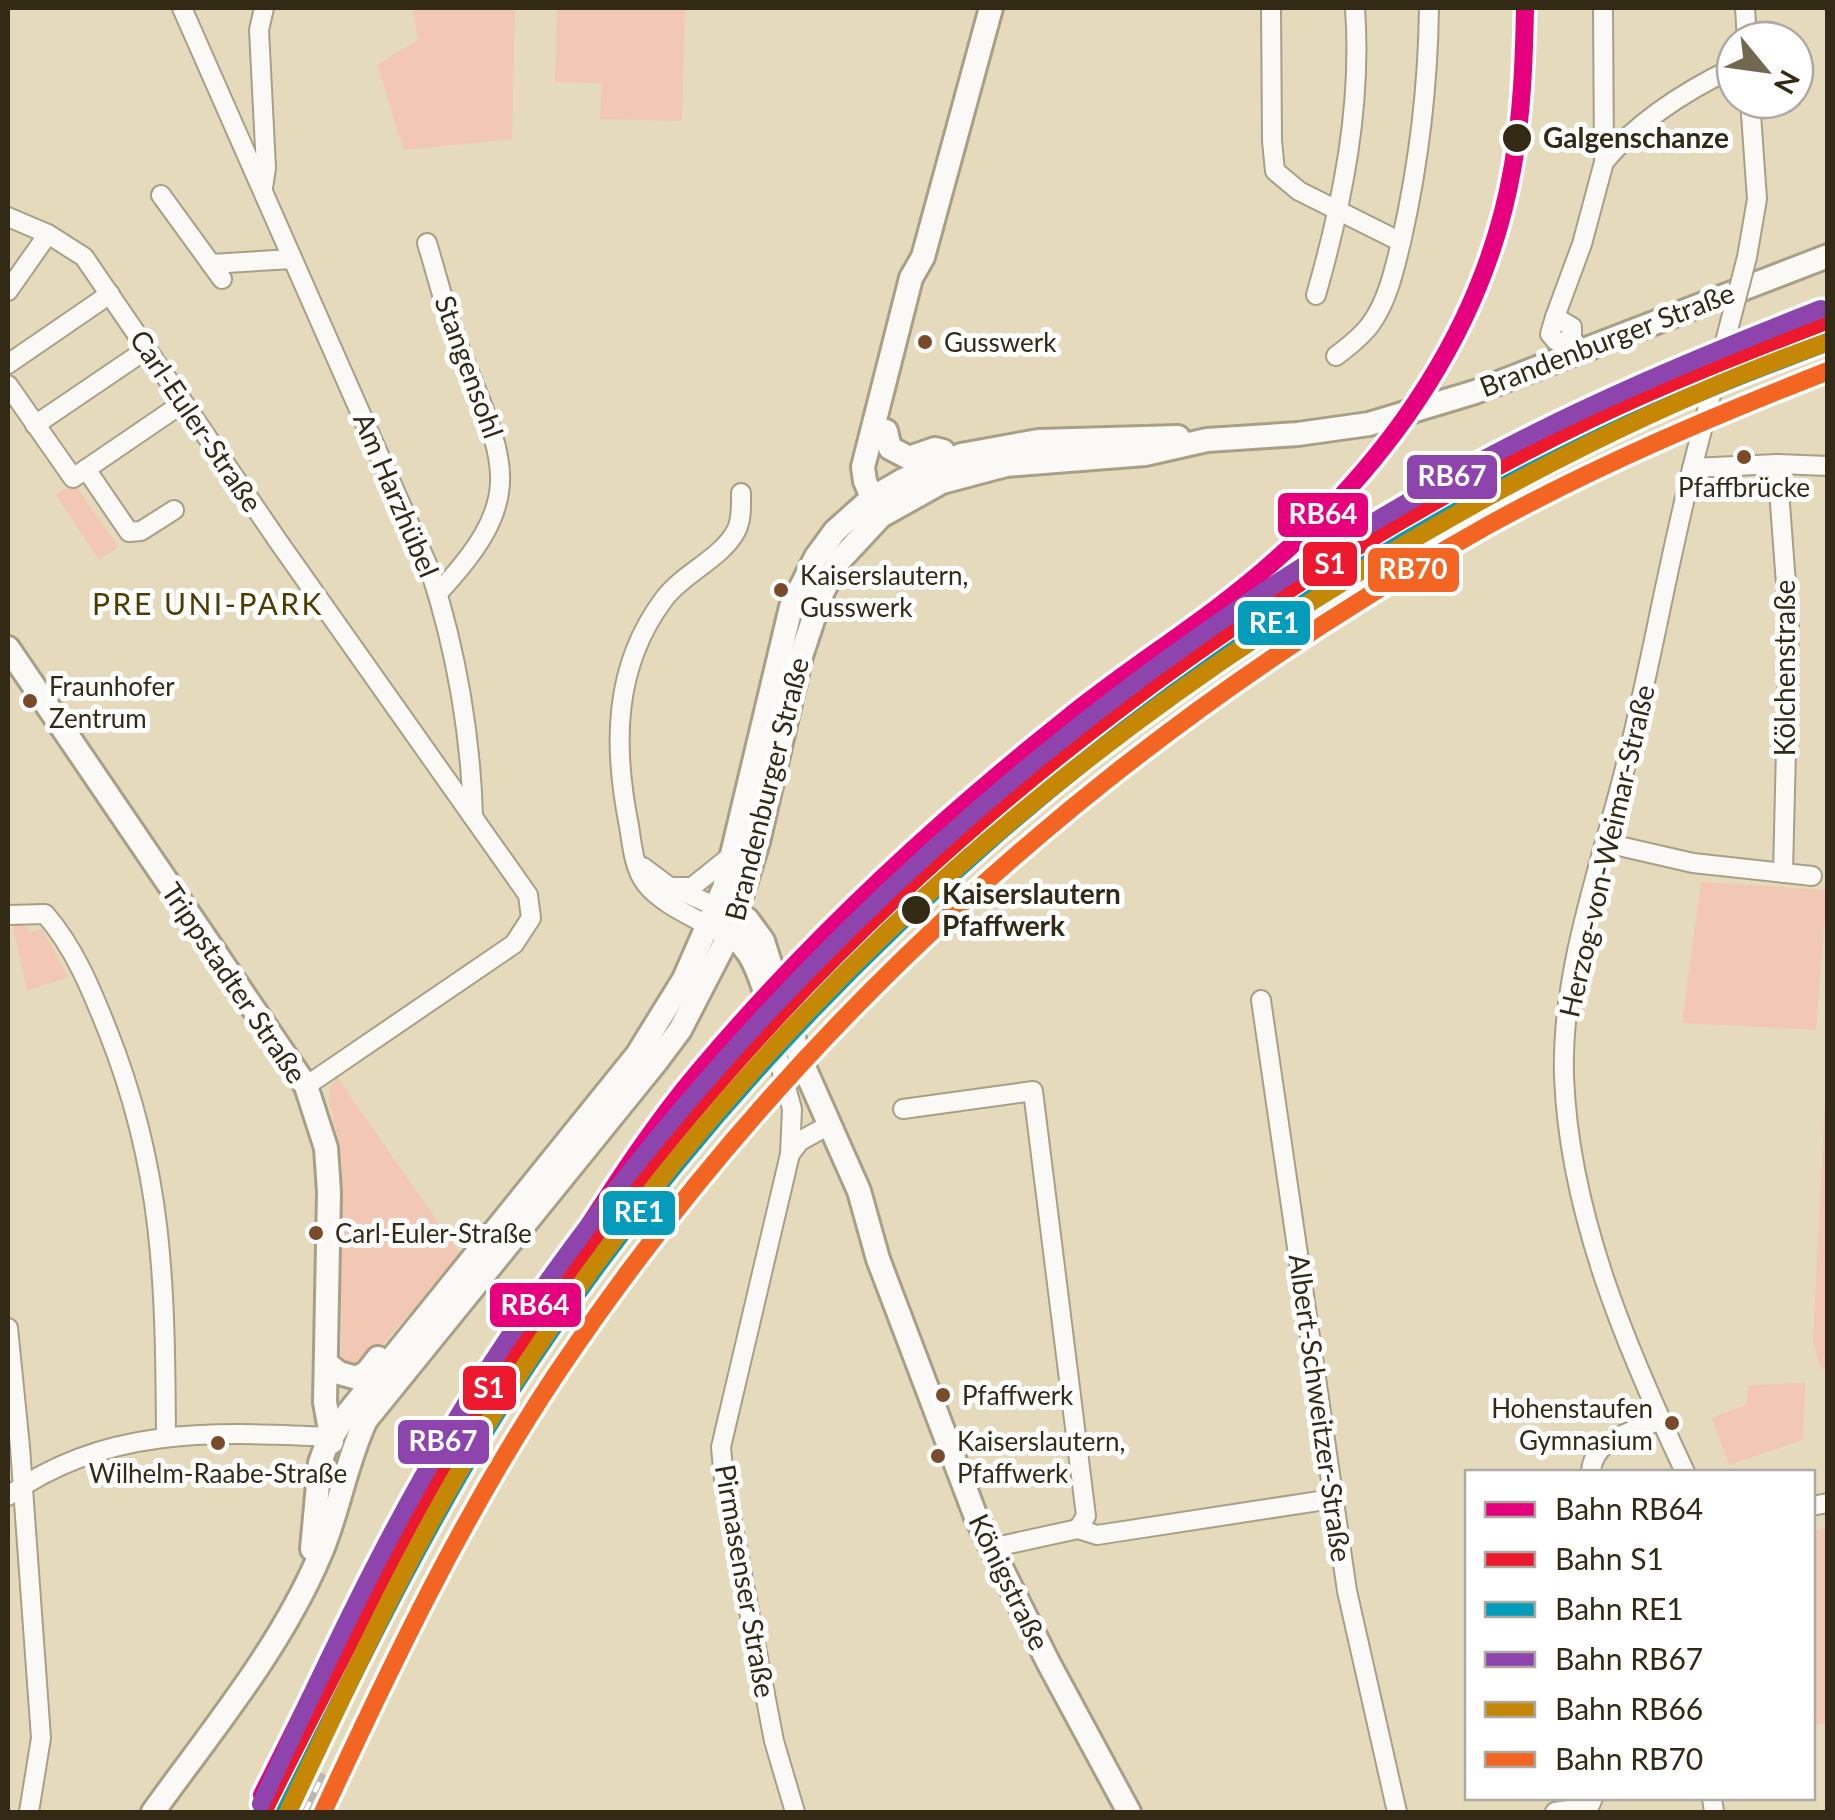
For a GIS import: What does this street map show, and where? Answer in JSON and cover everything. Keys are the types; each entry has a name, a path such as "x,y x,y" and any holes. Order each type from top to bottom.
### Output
{"main road":[{"path":"876,507 863,468 879,428 911,278 923,257 991,8"},
{"name":"Brandenburger Straße","path":"328,1536 342,1498 348,1464 366,1420 680,1030 775,774 810,622 839,562 876,507 972,473 1042,460 1145,454 1207,440 1369,424 1475,392 1828,256"},
{"path":"879,428 890,448 909,458 935,449 962,455"},
{"path":"834,531 879,428"},
{"name":"Brandenburger Straße","path":"332,1437 637,1055 723,920 732,854 791,607 816,556 834,531 876,507 917,472 962,455 1038,441 1138,437 1207,440"},
{"name":"Trippstadter Straße","path":"8,648 306,1086 326,1148 329,1192 324,1402 332,1437 320,1463 314,1540 299,1596"},
{"name":"Königstraße","path":"723,920 750,954 797,1083 826,1127"},
{"name":"Königstraße","path":"723,920 747,920 763,941 850,1201 867,1229 950,1451 991,1548 1129,1812"},
{"path":"680,1030 699,1018 722,976 730,971 746,969 761,981"},
{"path":"326,1362 339,1373 356,1378 367,1372 398,1334 418,1325"},
{"path":"328,1536 332,1437 353,1430 366,1420"},
{"name":"Trippstadter Straße","path":"153,1812 286,1624 328,1536"}],"street":[{"name":"Am Harzhübel","path":"182,8 438,593 468,748 473,818"},
{"name":"Am Harzhübel","path":"263,189 266,168 258,30 264,8"},
{"path":"1271,8 1275,171 1286,184 1401,242"},
{"path":"1316,295 1340,212 1358,54 1355,8"},
{"path":"1336,356 1370,326 1382,304 1401,242 1427,84 1429,8"},
{"path":"1555,317 1582,244 1604,162 1603,8"},
{"path":"1604,162 1618,144 1661,111 1715,79"},
{"name":"Herzog-von-Weimar-Straße","path":"1684,1470 1601,1269 1567,1116 1564,1037 1568,1000 1650,668 1694,461 1747,257 1757,199 1751,120"},
{"path":"160,195 216,272 292,259"},
{"name":"Carl-Euler-Straße","path":"8,217 48,234 84,257 528,895 531,918 514,944 306,1086"},
{"path":"8,291 48,234"},
{"name":"Stangensohl","path":"427,243 453,332 501,459 500,494 490,527 469,560 438,593"},
{"path":"8,364 110,294"},
{"path":"35,425 148,348"},
{"path":"8,385 72,478 183,403"},
{"path":"1694,461 1828,466"},
{"name":"Kölchenstraße","path":"1777,464 1789,624 1783,874"},
{"path":"86,469 129,532 142,531 174,510"},
{"path":"723,920 654,893 644,883 618,754 618,720 624,680 664,598 736,530 741,493"},
{"path":"1606,843 1693,863 1812,876"},
{"path":"668,886 692,887 732,854"},
{"path":"637,861 668,886 723,920"},
{"path":"8,915 46,914 58,928 96,1000 125,1072 149,1160 160,1229 166,1318 166,1436"},
{"name":"Albert-Schweitzer-Straße","path":"1261,1000 1332,1500 1354,1630 1397,1812"},
{"name":"Pirmasenser Straße","path":"775,1024 776,1050 792,1109 790,1154 721,1448 774,1740 794,1812"},
{"path":"903,1108 1032,1091 1086,1516 1078,1528"},
{"path":"790,1154 800,1141 826,1127"},
{"path":"8,1328 15,1491 41,1738 28,1812"},
{"path":"1591,1470 1594,1452 1603,1444 1661,1420"},
{"path":"15,1491 78,1458 166,1436 332,1437"},
{"path":"991,1548 1078,1528 1097,1535 1332,1500"},
{"path":"1556,1812 1593,1806"}],"shaded area":[{"path":"413,8 515,8 512,139 404,150 377,65 418,40"},
{"path":"557,8 685,8 682,121 600,119 602,83 555,82"},
{"path":"74,483 118,547 99,560 56,495"},
{"path":"1701,882 1827,890 1816,1030 1682,1023"},
{"path":"26,924 29,932 42,929 68,977 27,991 13,927"},
{"path":"1827,1059 1825,1368 1821,1369 1813,1342"},
{"path":"337,1077 460,1254 368,1361 355,1367 346,1364 341,1356 342,1158 329,1100"},
{"path":"1805,1382 1803,1440 1729,1465 1712,1418 1747,1404 1748,1386"},
{"path":"1827,1527 1827,1723 1815,1725 1815,1530"}],"railway":[{"path":"305,1812 322,1777"},
{"path":"254,1812 262,1795"}],"rail line":[{"name":"RB64","path":"262,1795 376,1568 450,1434 631,1162 699,1071 784,976 873,886 1065,720 1272,563 1316,523 1394,433 1457,333 1481,280 1500,223 1519,126 1525,8"},
{"name":"RB67","path":"261,1804 405,1509 507,1340 602,1208 704,1083 814,964 930,852 1053,747 1181,649 1316,558 1455,475 1544,429 1681,366 1821,309"},
{"name":"S1","path":"263,1812 441,1470 545,1305 624,1197 709,1093 802,991 901,893 1006,800 1116,712 1230,629 1347,553 1468,482 1591,419 1828,320"},
{"name":"RE1","path":"285,1812 419,1548 508,1395 613,1244 729,1101 855,967 990,840 1133,724 1284,617 1441,520 1604,435 1828,342"},
{"name":"RB66","path":"288,1812 418,1546 507,1393 593,1267 685,1149 783,1037 888,931 998,832 1114,739 1236,651 1364,569 1475,504 1590,444 1707,389 1828,342"},
{"name":"RB70","path":"323,1812 460,1535 555,1376 648,1247 748,1123 855,1007 970,896 1090,793 1217,697 1348,608 1485,527 1569,483 1697,424 1828,371"}],"place":[{"name":"Galgenschanze","path":"1517,138"},
{"name":"Gusswerk","path":"925,342"},
{"name":"Pfaffbrücke","path":"1744,457"},
{"name":"Kaiserslautern, Gusswerk","path":"781,590"},
{"name":"Fraunhofer Zentrum","path":"30,701"},
{"name":"Kaiserslautern Pfaffwerk","path":"916,910"},
{"name":"Carl-Euler-Straße","path":"316,1233"},
{"name":"Pfaffwerk","path":"943,1395"},
{"name":"Hohenstaufen Gymnasium","path":"1672,1423"},
{"name":"Wilhelm-Raabe-Straße","path":"218,1443"},
{"name":"Kaiserslautern, Pfaffwerk","path":"938,1456"}],"district":[{"name":"PRE UNI-PARK","path":"208,605"}]}
